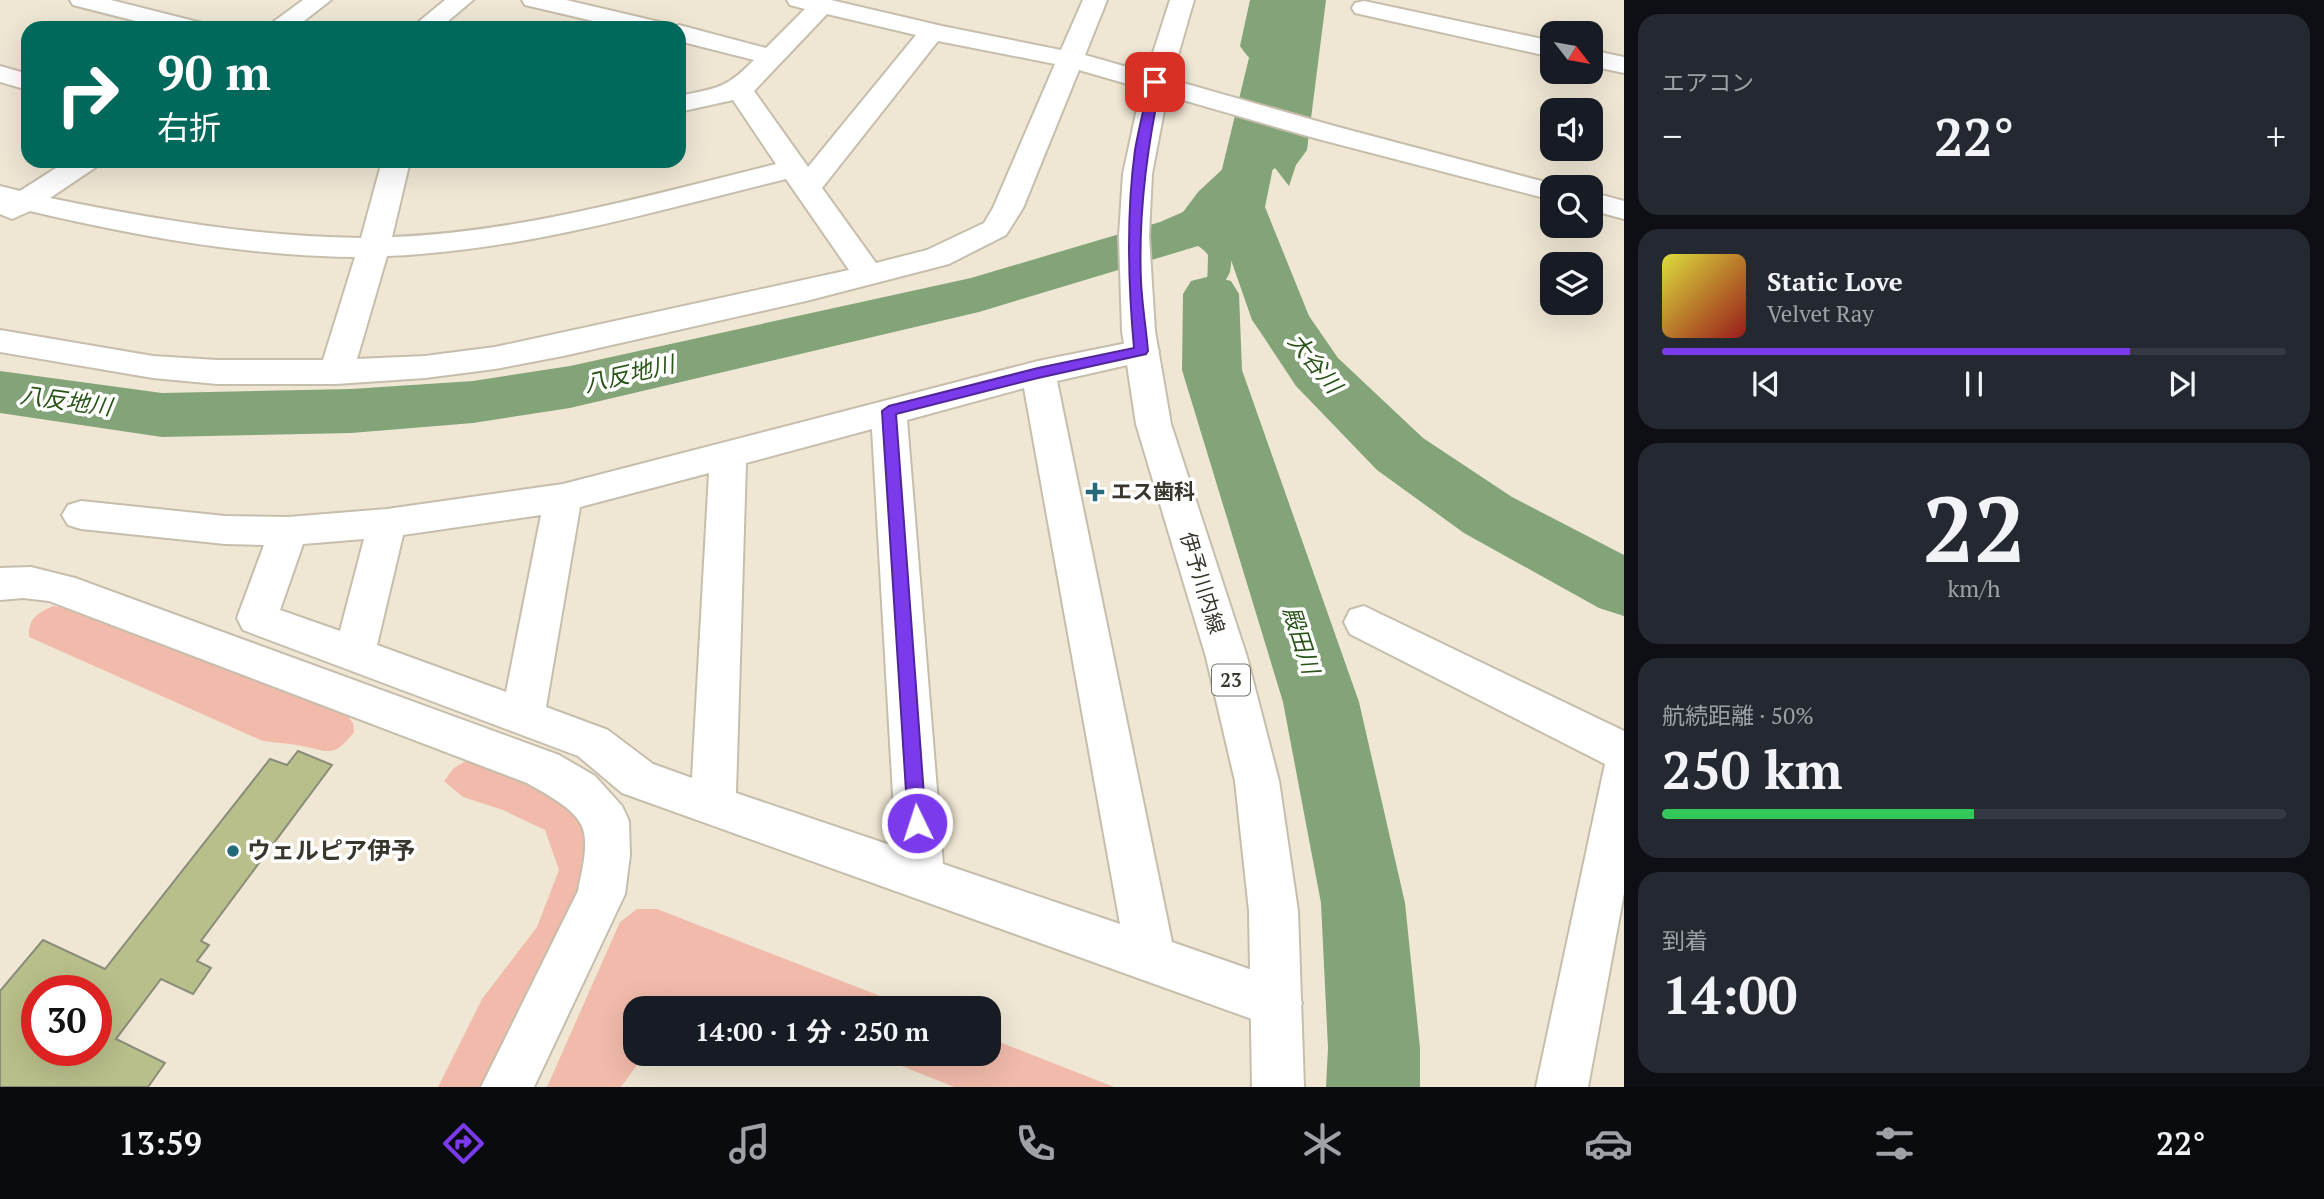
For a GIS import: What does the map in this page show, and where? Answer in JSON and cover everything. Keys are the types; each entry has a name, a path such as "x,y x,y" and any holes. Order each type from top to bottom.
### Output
{"street":[{"path":"82,0 165,21"},
{"path":"288,21 319,0"},
{"path":"433,21 461,0"},
{"path":"534,0 625,21"},
{"path":"0,341 153,367 217,372 336,372 425,367 564,345 938,257 995,229 1008,208 1095,0"},
{"name":"伊予川内線","path":"1182,0 1155,82 1141,148 1134,281 1147,391 1168,471 1248,737 1265,829 1277,1003 1278,1087"},
{"path":"686,102 739,90 771,57 811,3 1070,59 1328,132 1540,188"},
{"path":"1364,8 1540,47"},
{"path":"564,21 577,10"},
{"path":"8,205 261,244 374,247 449,242 508,233 800,178 933,31"},
{"path":"686,35 771,57"},
{"path":"1603,61 1624,65"},
{"path":"0,74 21,80"},
{"path":"739,90 868,275"},
{"path":"8,205 74,168"},
{"path":"336,372 374,247 394,168"},
{"path":"1603,204 1624,210"},
{"path":"81,515 225,530 288,531 387,523 563,498 1038,373 1142,351"},
{"path":"1038,373 1151,959"},
{"path":"889,411 921,878"},
{"path":"713,805 728,454"},
{"path":"523,717 563,498"},
{"path":"354,655 387,523"},
{"path":"288,531 257,618 593,743 638,779 1277,1003"},
{"path":"0,584 20,581 44,583 61,589 543,769 579,790 606,821 607,855 601,894 507,1087"},
{"path":"1364,622 1624,752"},
{"path":"1562,1087 1624,772"}],"shaded area":[{"path":"1250,0 1326,0 1307,150 1296,165 1289,186 1275,168 1270,172 1254,207 1239,229 1234,241 1230,272 1220,291 1222,310 1233,323 1236,336 1221,332 1220,364 1225,386 1208,386 1205,370 1208,255 1204,250 1190,244 1168,248 1169,231 1198,192 1241,152 1266,121 1269,106 1279,95 1277,81 1240,46"},
{"path":"53,606 77,610 347,715 353,723 354,732 341,746 330,751 263,741 29,637 30,626 35,617"},
{"path":"464,762 478,762 547,790 573,808 586,829 588,860 580,899 483,1087 438,1087 482,999 537,927 559,870 545,830 503,810 463,797 444,781 454,768"},
{"path":"637,909 657,909 880,996 623,996 623,1066 636,1066 621,1087 547,1087 620,922"},
{"path":"1001,1043 1114,1087 954,1087 902,1066 1001,1066"}],"building":[{"name":"ウェルピア伊予","path":"298,751 332,765 201,941 209,945 197,961 211,968 193,994 161,979 116,1039 165,1063 148,1087 0,1087 0,991 43,940 105,969 270,759 287,765"}],"waterway":[{"name":"大谷川","path":"1239,207 1285,0"},
{"name":"八反地川","path":"0,392 162,415 351,411 473,402 570,387 979,294 1179,234 1239,207"},
{"name":"大谷川","path":"1239,207 1281,320 1317,372 1400,454 1488,515 1624,588"},
{"name":"殿田川","path":"1211,294 1212,370 1321,702 1363,903 1374,1048 1373,1087"}],"place":[{"name":"エス歯科","path":"1095,492"},
{"name":"ウェルピア伊予","path":"233,851"}],"route":[{"path":"917,823 889,411 1038,373 1142,351 1134,281 1137,187 1141,148 1155,82"}]}
